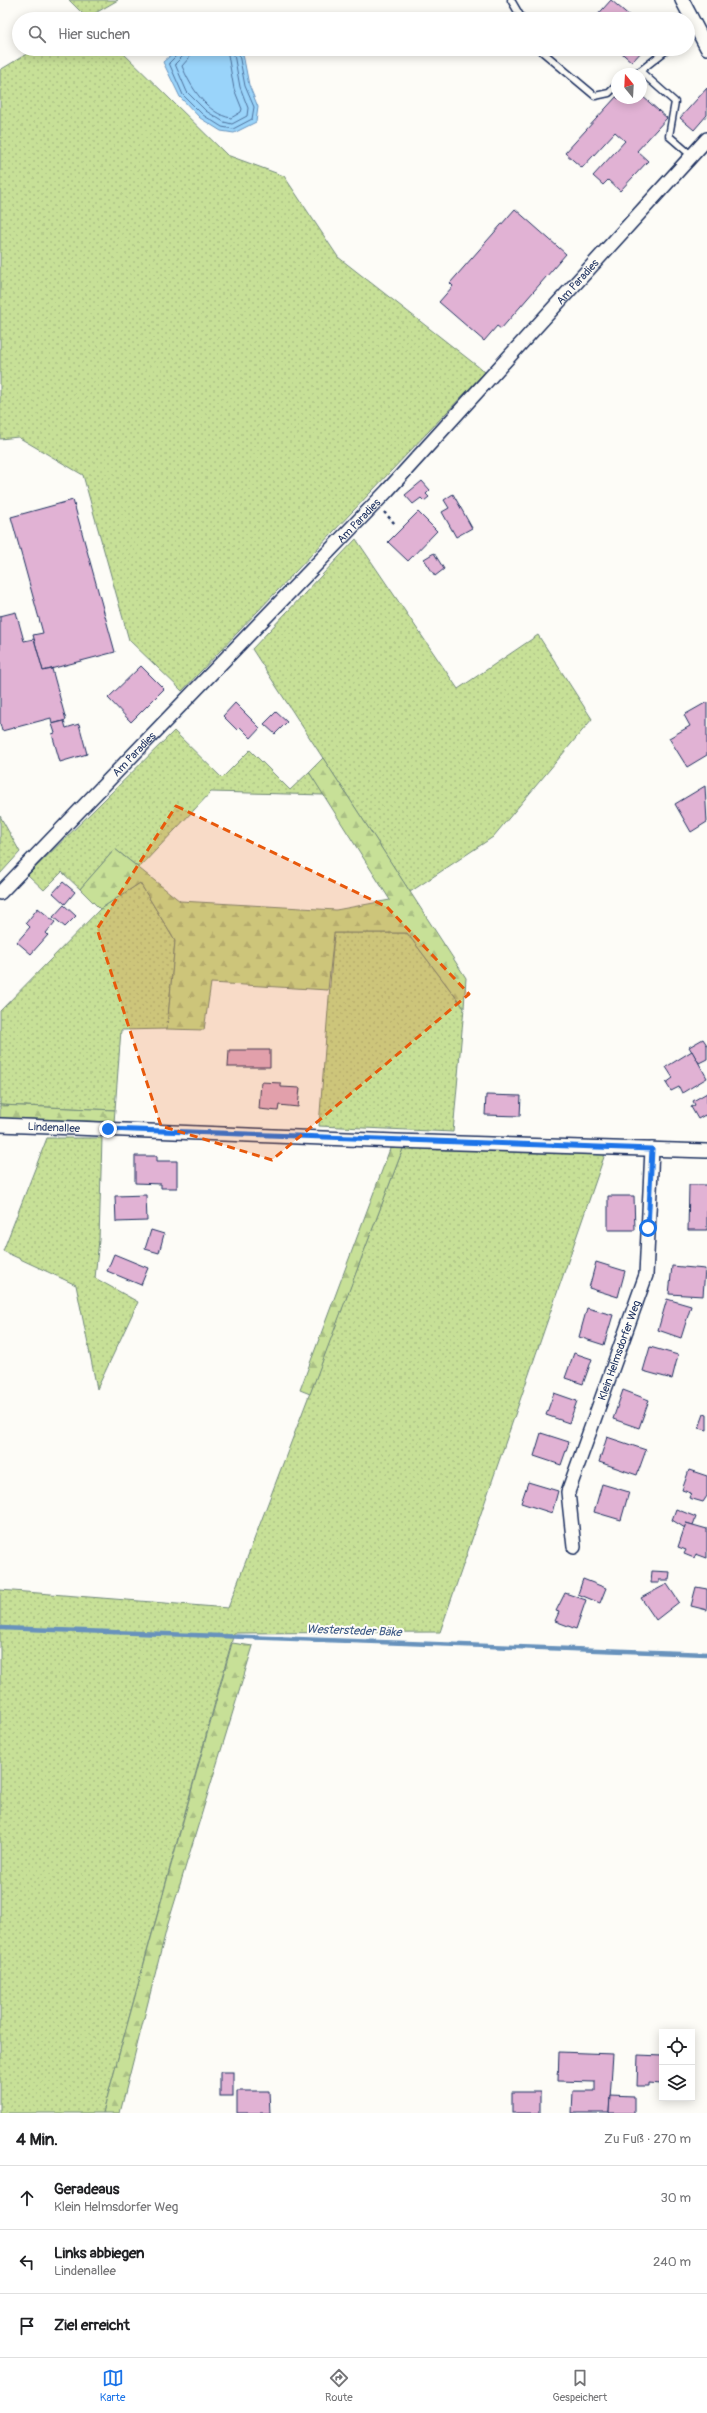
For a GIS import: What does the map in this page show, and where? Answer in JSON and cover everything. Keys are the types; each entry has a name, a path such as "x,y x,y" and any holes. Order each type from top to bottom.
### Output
{"street":[{"path":"682,0 687,12"},
{"path":"695,30 707,48"},
{"name":"Am Paradies","path":"0,894 203,680 387,491 707,139"},
{"name":"Lindenallee","path":"0,1125 396,1141 707,1151"},
{"name":"Klein Helmsdorfer Weg","path":"574,1547 568,1492 646,1275 652,1149"}],"lane":[{"path":"511,0 518,12"},
{"path":"547,56 595,96 608,93 611,90"},
{"path":"644,68 659,56"},
{"path":"647,77 675,102 669,136 692,156"}],"highlighted area":[{"path":"176,806 387,907 469,994 272,1160 161,1126 97,929"}],"green space":[{"path":"69,0 118,0 97,12 81,12"},
{"path":"23,56 126,56 227,155 284,176 338,257 485,372 182,691 129,640 83,475 18,437 0,439 0,70"},
{"path":"356,539 458,689 538,635 592,719 493,837 410,892 252,649"},
{"path":"174,731 222,778 250,750 290,790 309,772 324,795 211,792 139,868 115,849 80,889 62,872 44,890 28,875"},
{"path":"323,758 466,978 464,1008 407,933 334,933 328,990 211,983 204,1030 167,1029 175,941 140,883 100,909 80,889 115,849 180,901 336,910 390,900 309,772"},
{"path":"0,816 20,852 0,874"},
{"path":"140,883 175,941 167,1029 121,1030 115,1110 0,1105 0,1011 100,909"},
{"path":"334,933 407,933 464,1008 453,1132 319,1126"},
{"path":"0,1105 115,1110 114,1122 0,1118"},
{"path":"47,1138 102,1138 99,1240 95,1278 138,1302 97,1389 76,1285 3,1251"},
{"path":"404,1146 605,1154 440,1632 234,1633 103,2113 0,2113 0,1590 228,1608"},
{"path":"404,1146 310,1394 300,1390 390,1149"},
{"path":"232,1643 253,1646 167,1927 120,2113 103,2113"}],"water":[{"path":"170,56 243,56 249,85 258,107 256,122 234,133 221,131 200,118 180,97 163,62"}],"building":[{"path":"611,0 625,12 600,12"},
{"path":"625,56 638,56 632,62"},
{"path":"707,88 707,115 694,130 680,118"},
{"path":"647,100 667,118 637,151 648,161 620,191 608,180 603,185 593,176 625,141 615,132 582,168 565,153 611,103 611,104 647,104"},
{"path":"515,209 566,254 501,329 497,326 484,341 439,302 453,286 450,283"},
{"path":"422,481 430,490 426,494 429,497 424,501 421,498 413,504 405,495"},
{"path":"453,494 472,528 456,537 442,512 449,508 444,500"},
{"path":"73,500 115,652 43,671 33,635 43,633 11,517"},
{"path":"418,512 437,531 408,561 388,542"},
{"path":"434,553 444,569 435,576 424,559"},
{"path":"16,612 24,641 34,639 43,671 52,669 66,720 52,724 51,718 2,731 0,723 0,616"},
{"path":"141,666 164,689 131,722 108,698"},
{"path":"707,702 707,755 687,767 669,738 690,726 684,715"},
{"path":"235,703 260,728 251,738 240,727 237,730 223,716"},
{"path":"276,712 287,722 275,734 264,724"},
{"path":"64,721 66,728 79,724 87,754 60,762 52,734 55,733 52,724"},
{"path":"705,786 707,822 691,832 675,804"},
{"path":"63,882 75,892 65,904 53,893"},
{"path":"64,905 76,916 65,927 53,917"},
{"path":"38,908 55,922 46,933 48,935 31,954 17,942 30,927 26,923"},
{"path":"703,1039 707,1045 707,1059 699,1063 689,1047"},
{"path":"229,1050 270,1050 270,1067 228,1067"},
{"path":"692,1051 707,1078 682,1093 679,1087 671,1091 666,1083 673,1078 666,1067"},
{"path":"261,1082 281,1083 281,1087 300,1088 298,1107 279,1105 278,1111 259,1109"},
{"path":"707,1093 707,1118 705,1115 698,1119 691,1107 695,1105 693,1101"},
{"path":"486,1095 521,1096 520,1116 485,1115"},
{"path":"135,1156 157,1156 157,1161 177,1161 177,1188 161,1188 161,1184 135,1183"},
{"path":"689,1185 707,1185 707,1230 688,1230"},
{"path":"146,1195 147,1221 116,1222 115,1196"},
{"path":"608,1196 634,1196 635,1230 608,1230"},
{"path":"151,1230 164,1234 159,1253 145,1249"},
{"path":"114,1254 148,1268 141,1285 107,1271"},
{"path":"596,1262 625,1271 618,1297 589,1288"},
{"path":"672,1266 705,1269 703,1296 669,1294"},
{"path":"667,1299 691,1306 681,1338 658,1330"},
{"path":"587,1308 613,1315 604,1345 579,1337"},
{"path":"650,1347 678,1355 672,1379 643,1371"},
{"path":"574,1353 592,1359 583,1384 565,1378"},
{"path":"623,1390 649,1400 639,1428 613,1419"},
{"path":"554,1393 577,1401 569,1423 546,1415"},
{"path":"704,1414 707,1415 707,1430 699,1428"},
{"path":"541,1433 569,1442 561,1465 534,1456"},
{"path":"607,1437 646,1450 637,1475 599,1462"},
{"path":"689,1470 707,1476 707,1496 703,1502 689,1498 691,1493 682,1490"},
{"path":"528,1482 558,1491 552,1513 521,1503"},
{"path":"602,1484 629,1492 621,1520 594,1512"},
{"path":"676,1509 696,1517 693,1525 686,1523 685,1528 672,1520"},
{"path":"686,1523 707,1529 707,1558 696,1554 694,1558 684,1554 686,1550 678,1547"},
{"path":"652,1571 670,1572 669,1580 659,1580 659,1583 651,1583"},
{"path":"583,1579 606,1588 600,1603 578,1594"},
{"path":"667,1584 679,1602 656,1620 641,1598"},
{"path":"696,1587 707,1589 707,1610 691,1606"},
{"path":"565,1593 586,1600 576,1629 555,1621 559,1612 556,1611"},
{"path":"559,2052 613,2054 609,2113 572,2113 573,2091 595,2091 595,2082 558,2081"},
{"path":"638,2055 659,2056 659,2084 649,2083 649,2086 637,2086"},
{"path":"220,2072 233,2072 233,2096 220,2096"},
{"path":"237,2091 269,2091 270,2113 237,2113"},
{"path":"512,2092 540,2092 540,2113 512,2113"},
{"path":"610,2095 634,2096 634,2113 609,2113"}],"waterway":[{"name":"Westersteder Bäke","path":"0,1628 707,1654"}],"route":[{"path":"108,1129 396,1141 652,1149 648,1228"}]}
